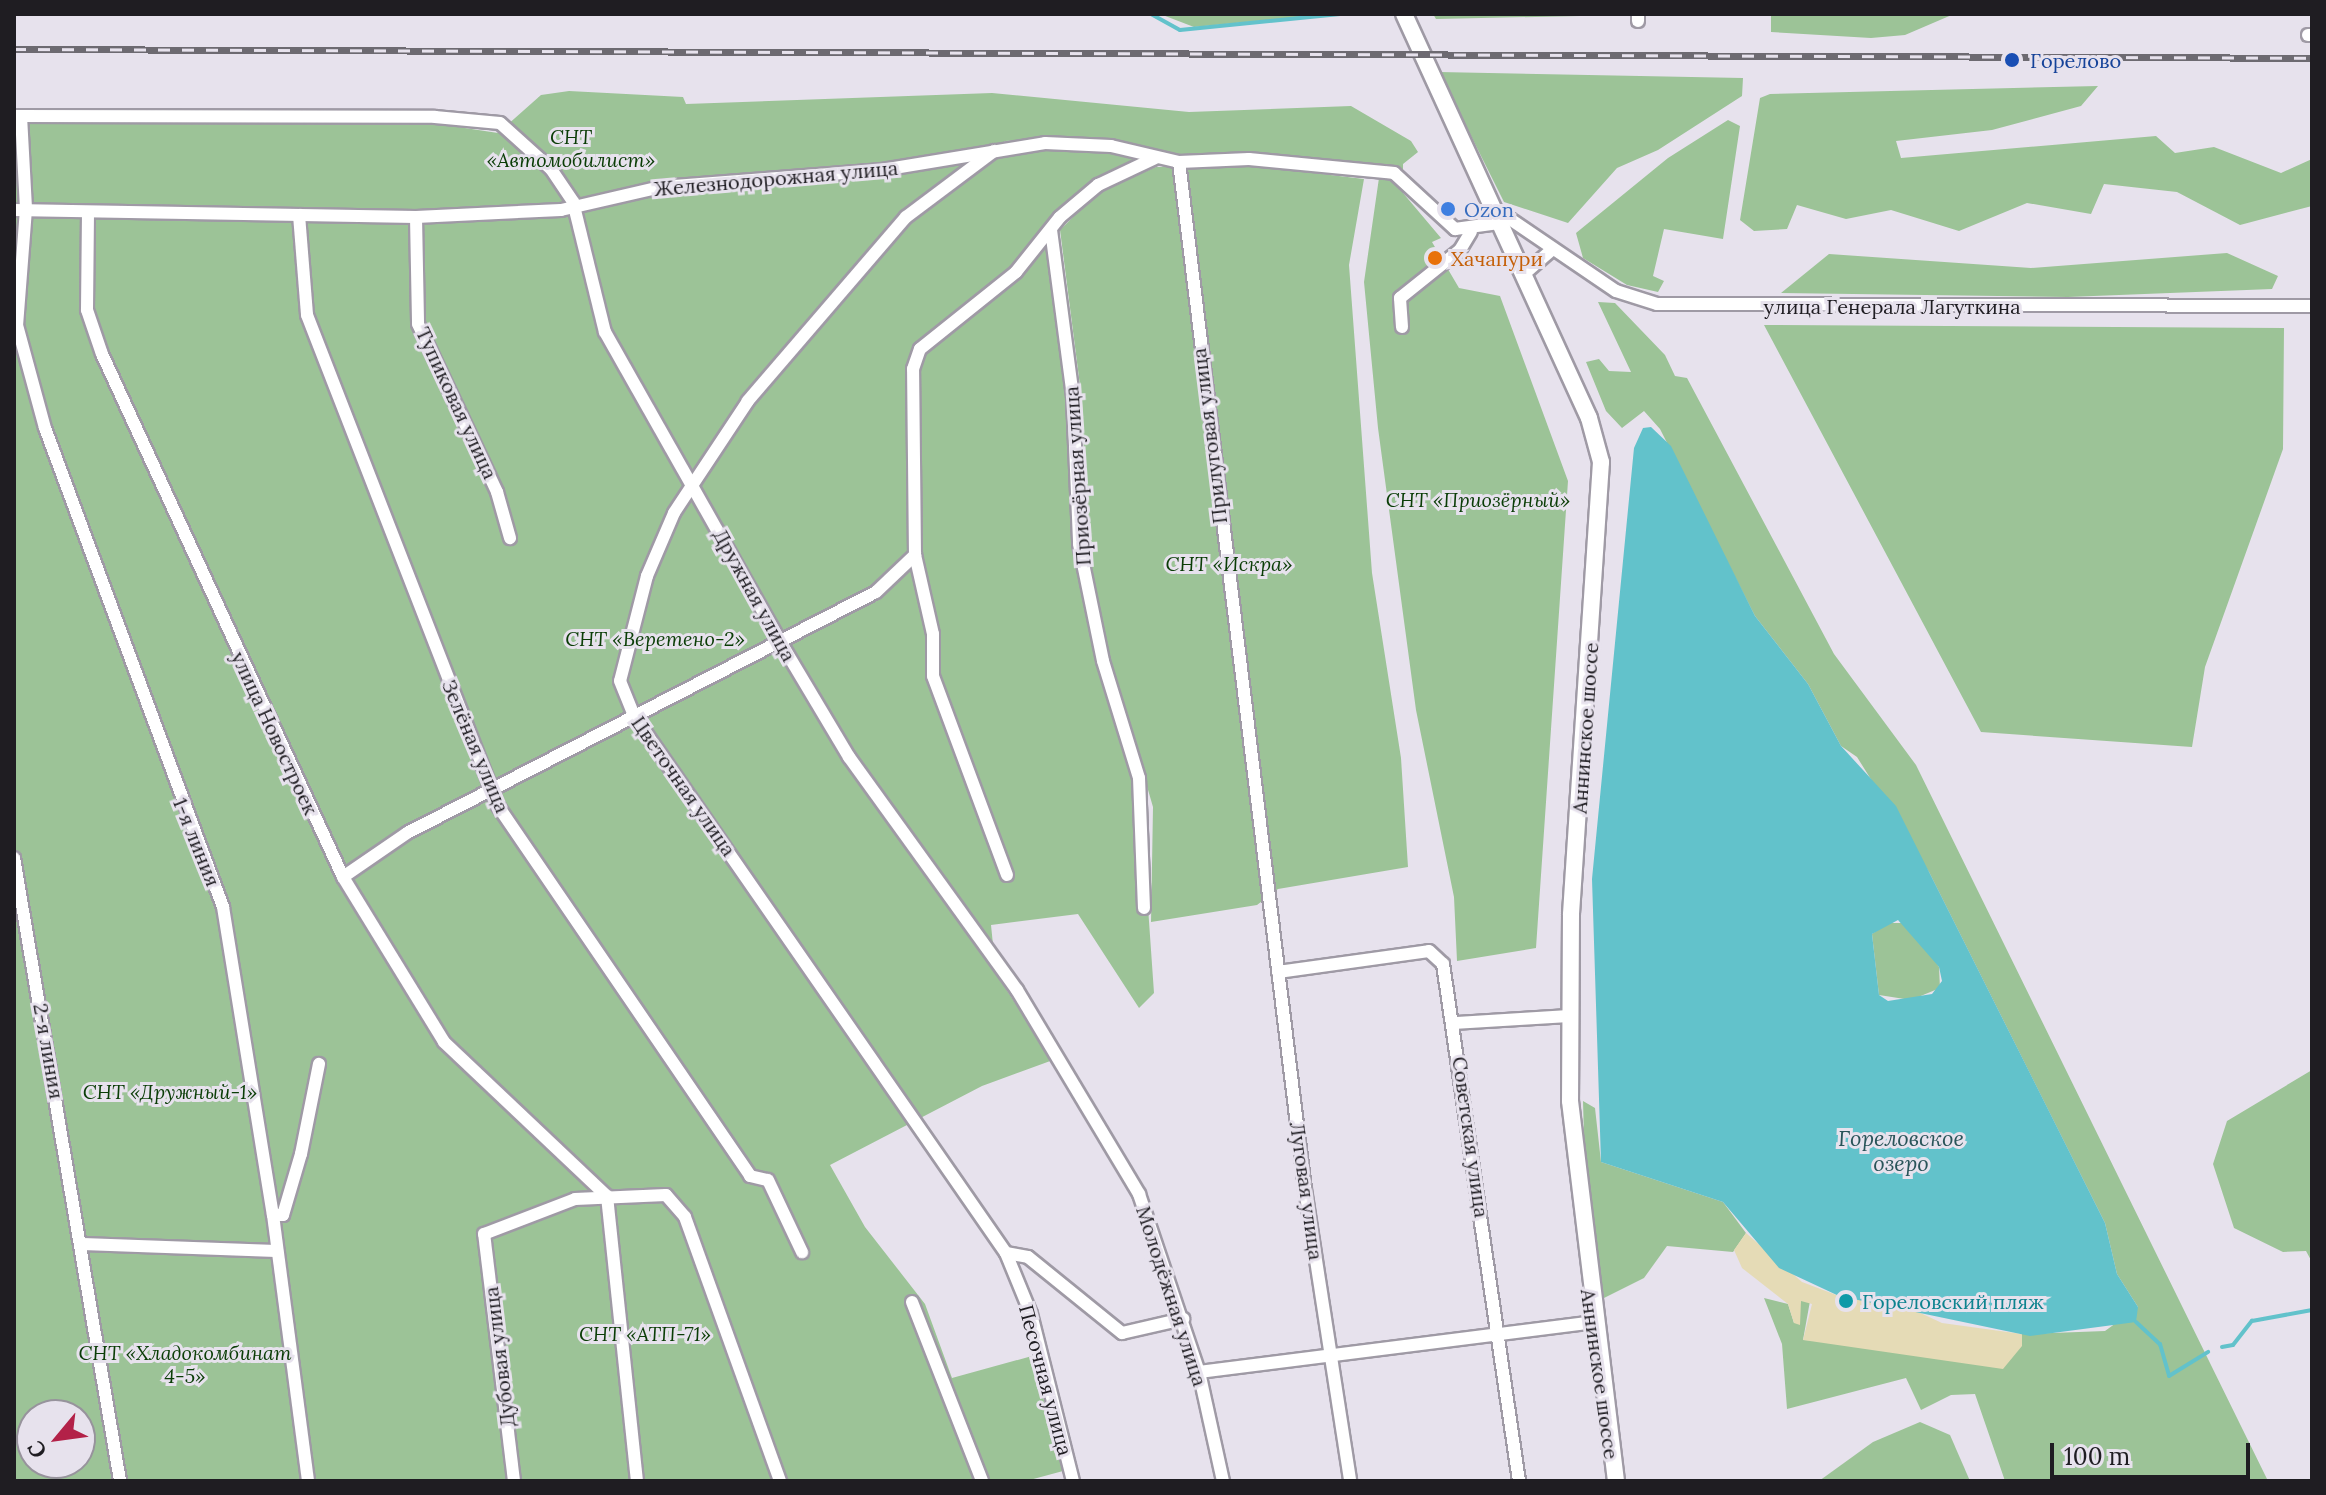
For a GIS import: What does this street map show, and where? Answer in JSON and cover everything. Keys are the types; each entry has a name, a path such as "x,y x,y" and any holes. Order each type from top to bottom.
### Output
{"main road":[{"name":"Аннинское шоссе","path":"1404,14 1589,418 1601,462 1571,1016 1570,1101 1593,1322 1616,1481"}],"street":[{"path":"18,116 500,123 540,157 573,202"},
{"name":"1-я линия","path":"18,116 20,210 17,325 45,428 223,907 277,1251"},
{"name":"Железнодорожная улица","path":"20,210 416,217 561,210 573,202 1059,144 1179,162 1249,159 1394,173 1435,218 1471,232"},
{"name":"Цветочная улица","path":"916,1118 634,716 620,681 644,589 694,483 839,288 906,217 994,151"},
{"path":"1007,875 933,676 933,634 915,555 913,369 920,349 1016,272 1051,230 1098,185 1155,158"},
{"name":"Прилуговая улица","path":"1179,162 1270,899"},
{"name":"Дружная улица","path":"573,202 605,332 849,757 993,959"},
{"name":"улица Новостроек","path":"88,213 87,310 102,354 343,877 444,1042 593,1187 607,1196"},
{"name":"Зелёная улица","path":"299,215 307,315 491,789 750,1176 768,1180 802,1252"},
{"name":"Тупиковая улица","path":"416,217 418,324 497,492 510,538"},
{"name":"улица Генерала Лагуткина","path":"1498,221 1510,219 1550,251 1616,291 1698,307 2312,306"},
{"path":"1402,327 1400,298 1460,250 1471,232 1498,221"},
{"name":"Приозёрная улица","path":"1051,230 1073,398 1079,544 1103,661 1139,778 1144,908"},
{"path":"1524,274 1550,251"},
{"path":"343,877 491,789 876,592 915,555"},
{"name":"2-я линия","path":"14,858 120,1481"},
{"name":"Луговая улица","path":"1270,899 1330,1355 1350,1481"},
{"name":"Советская улица","path":"1278,972 1429,951 1443,964 1455,1023 1519,1481"},
{"name":"Молодёжная улица","path":"993,959 1101,1120 1139,1194 1199,1372 1223,1481"},
{"path":"1455,1023 1571,1016"},
{"path":"273,1215 283,1215 319,1064"},
{"name":"Песочная улица","path":"916,1118 1006,1253 1031,1314 1073,1481"},
{"path":"637,1481 607,1196 678,1202 780,1481"},
{"name":"Дубовая улица","path":"514,1481 484,1234 531,1213 607,1196"},
{"path":"82,1244 277,1251 308,1481"},
{"path":"1006,1253 1028,1257 1122,1333 1183,1319"},
{"path":"912,1302 982,1481"},
{"path":"1199,1372 1593,1322"}],"green space":[{"path":"1160,14 1330,14 1194,27"},
{"path":"1433,14 1626,14 1626,15 1436,19"},
{"path":"1771,14 1954,14 1905,35 1871,38 1771,32"},
{"path":"1439,72 1743,78 1742,96 1658,150 1617,168 1568,223 1504,202"},
{"path":"2098,86 2081,106 1992,130 1896,141 1901,158 2156,136 2175,153 2214,147 2281,173 2312,159 2312,206 2240,225 2177,192 2104,184 2091,214 2027,203 1959,231 1891,210 1846,219 1797,205 1787,229 1754,231 1740,220 1760,98 1770,94"},
{"name":"СНТ «Веретено-2»","path":"569,91 683,97 686,104 992,93 1189,112 1351,106 1411,141 1418,152 1403,164 1403,193 1441,238 1432,242 1459,288 1500,296 1568,481 1536,948 1457,961 1454,897 1416,710 1378,428 1364,282 1381,164 1241,152 1172,155 1067,138 1005,141 996,149 1111,146 1155,158 1098,185 1051,230 1073,398 1079,544 1139,778 1154,993 1139,1008 1078,914 991,925 996,974 1053,1060 982,1086 830,1165 865,1227 925,1304 952,1378 1032,1356 1063,1471 1026,1481 14,1481 14,122 445,125 498,133 541,95","holes":["34,203 428,212 27,209"]},
{"path":"1728,120 1740,126 1723,239 1664,229 1653,276 1664,281 1658,292 1627,285 1583,258 1576,233 1668,158"},
{"name":"СНТ «Искра»","path":"1246,165 1364,179 1349,265 1372,573 1401,758 1408,867 1278,889 1257,905 1151,922 1153,807 1089,587 1082,401 1060,230 1098,192 1156,167"},
{"path":"2227,253 2278,276 2272,289 2068,297 1781,293 1829,254 2031,268"},
{"path":"1598,302 1615,303 1665,355 1675,376 1687,378 1834,654 1916,765 2268,1481 2005,1481 1975,1394 1951,1395 1921,1410 1906,1378 1787,1409 1782,1344 1764,1298 1788,1304 1794,1323 1801,1301 1810,1301 1803,1340 2022,1346 2022,1334 2105,1331 2138,1307 2117,1274 2105,1223 1929,872 1857,757 1841,746 1808,684 1755,616 1660,429 1644,411 1622,428 1606,411 1586,362 1599,359 1609,371 1631,372"},
{"path":"1764,325 2284,328 2283,449 2205,667 2192,747 1981,732"},
{"path":"1887,923 1904,923 1922,941 1939,967 1940,988 1911,1000 1879,995 1872,934"},
{"path":"2312,1070 2312,1262 2306,1251 2283,1252 2234,1228 2213,1164 2227,1121"},
{"path":"1583,1101 1595,1108 1601,1162 1723,1202 1746,1233 1733,1252 1667,1246 1644,1278 1604,1298 1585,1173"},
{"path":"1920,1422 1950,1435 1970,1481 1819,1481 1873,1442"}],"sand":[{"name":"Гореловский пляж","path":"1746,1233 1802,1282 1839,1296 1899,1303 1942,1323 2022,1334 2022,1346 2003,1369 1803,1340 1812,1304 1801,1301 1800,1325 1794,1323 1788,1304 1742,1268 1734,1250"}],"water":[{"name":"Гореловское озеро","path":"1651,427 1671,446 1755,616 1808,684 1841,746 1896,806 2105,1223 2117,1274 2138,1307 2136,1322 2030,1336 1839,1296 1779,1268 1723,1202 1601,1162 1592,879 1634,448 1643,428","holes":["1898,920 1939,967 1942,981 1932,994 1888,1001 1879,995 1872,934"]}],"waterway":[{"path":"844,14 1121,14"},
{"path":"1151,14 1180,30 1340,14"},
{"path":"2222,1347 2233,1345 2252,1321 2312,1310"},
{"path":"2136,1322 2160,1344 2169,1376 2208,1352"}],"railway":[{"path":"14,49 2312,58"}],"place":[{"name":"Горелово","path":"2012,60"},
{"name":"Ozon","path":"1448,209"},
{"name":"Хачапури","path":"1435,258"},
{"name":"Гореловский пляж","path":"1846,1301"}],"park label":[{"name":"СНТ «Автомобилист»","path":"571,148"},
{"name":"СНТ «Приозёрный»","path":"1478,499"},
{"name":"СНТ «Дружный-1»","path":"170,1091"},
{"name":"СНТ «АТП-71»","path":"645,1333"},
{"name":"СНТ «Хладокомбинат 4-5»","path":"185,1364"}]}
